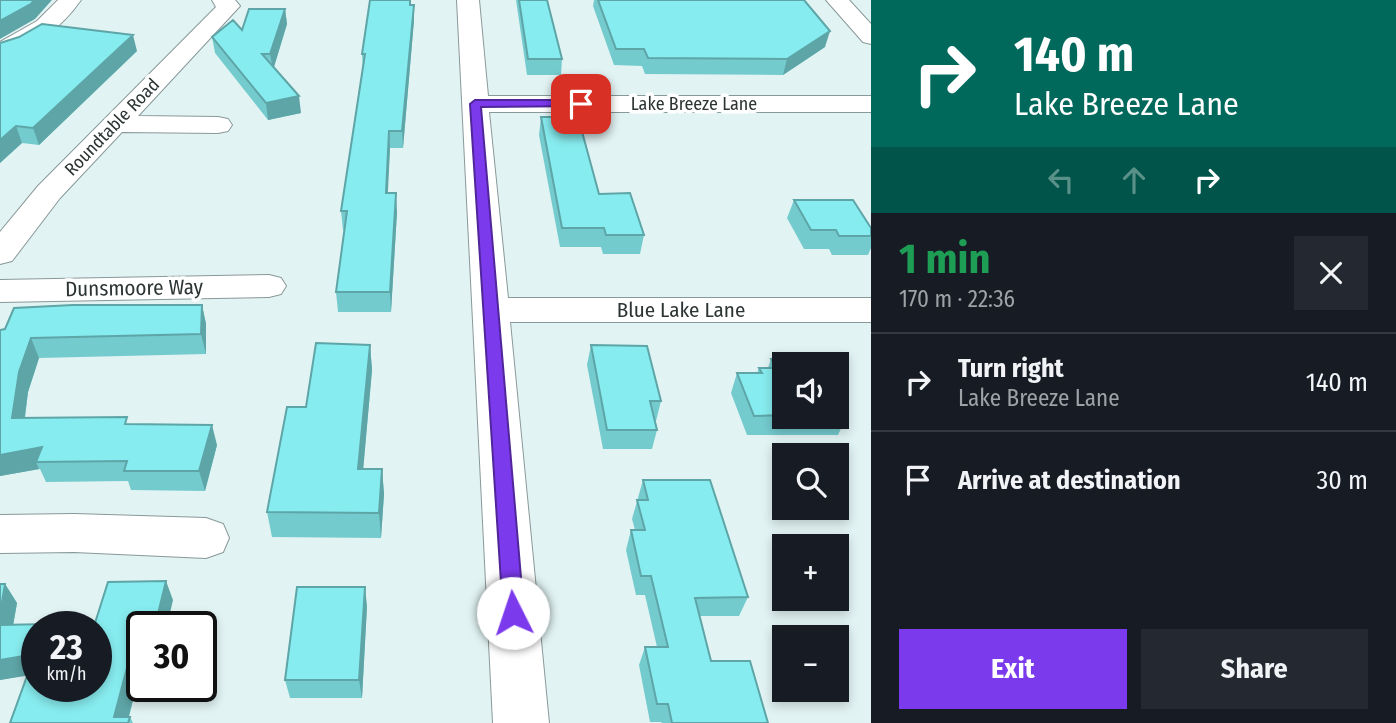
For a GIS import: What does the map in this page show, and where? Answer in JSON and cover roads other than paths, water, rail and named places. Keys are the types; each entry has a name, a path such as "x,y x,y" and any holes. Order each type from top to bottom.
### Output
{"street":[{"path":"0,52 45,26 70,0"},
{"path":"468,0 522,723"},
{"path":"837,0 871,37"},
{"name":"Roundtable Road","path":"0,254 32,211 226,3"},
{"name":"Lake Breeze Lane","path":"475,104 871,104"},
{"path":"114,124 218,125"},
{"name":"Dunsmoore Way","path":"0,291 268,286"},
{"name":"Blue Lake Lane","path":"491,310 871,310"},
{"path":"0,534 61,533 206,538"}]}
